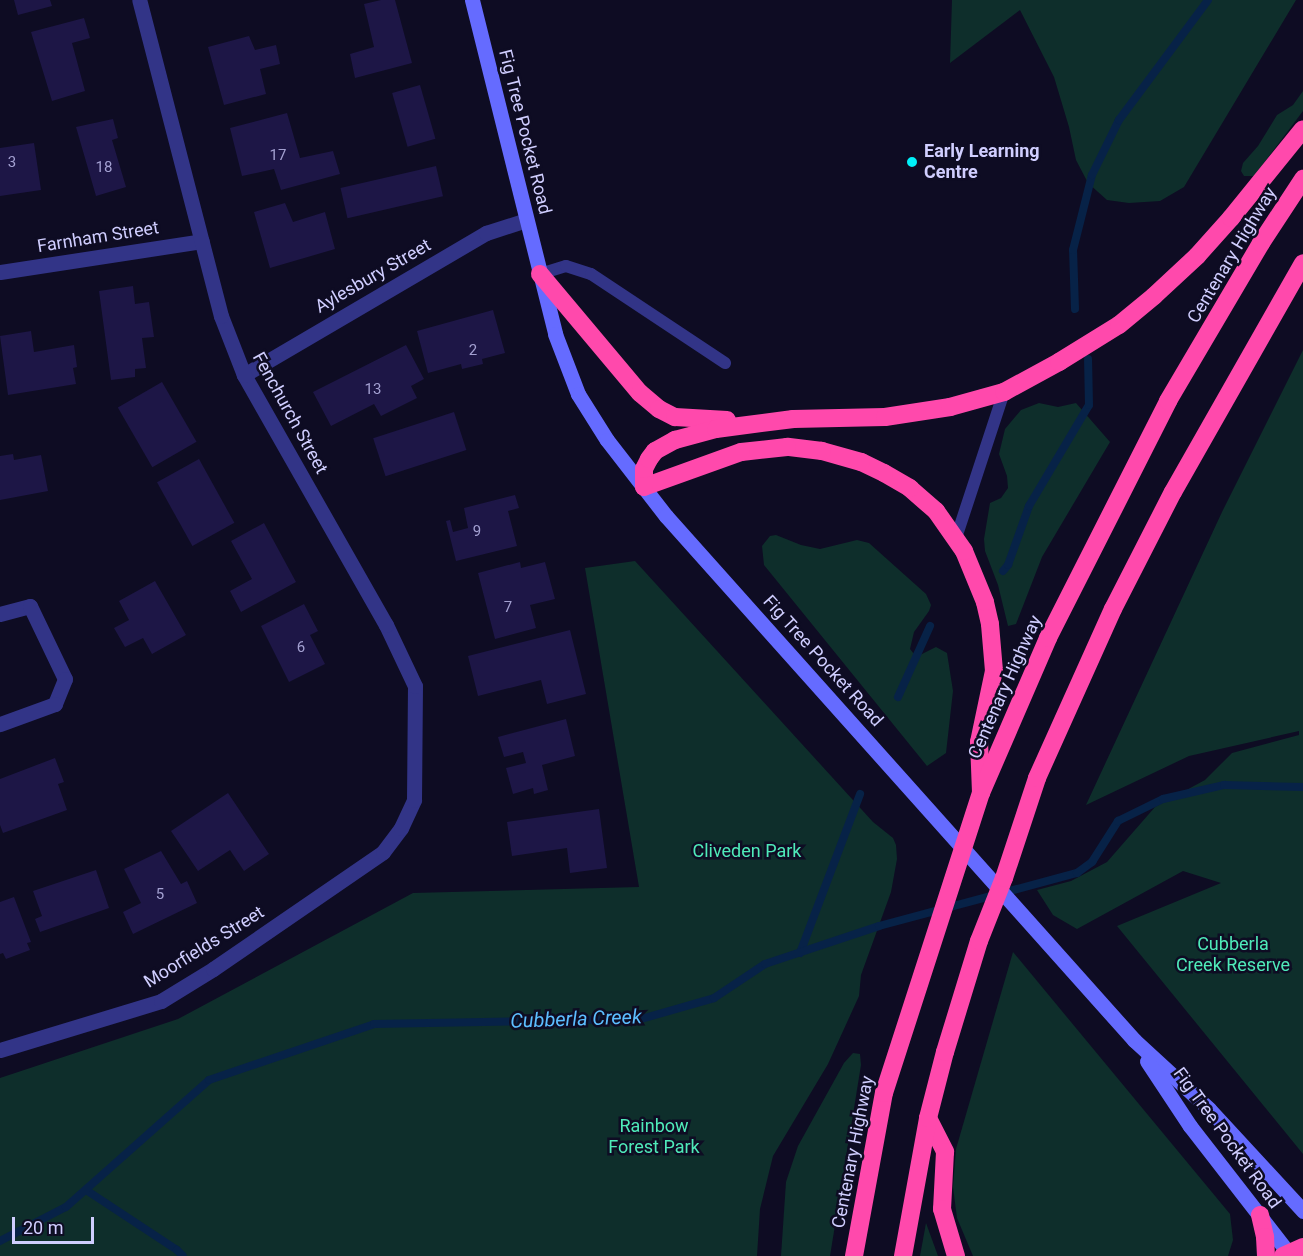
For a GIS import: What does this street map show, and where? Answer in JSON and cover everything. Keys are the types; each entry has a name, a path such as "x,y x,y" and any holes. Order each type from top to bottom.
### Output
{"highway":[{"path":"540,274 640,393 659,409 675,417 765,421 885,417 950,407 1004,392 1119,325 1197,256 1303,129"},
{"name":"Centenary Highway","path":"854,1256 884,1093 981,793 1048,638 1148,441 1256,253 1303,179"},
{"path":"903,1256 928,1118 979,941 1004,878 1037,778 1113,609 1173,492 1303,263"},
{"path":"765,421 692,435 662,446 649,459 644,469 644,487 741,452 765,448 813,450 861,462 910,488 936,512 957,538 985,602 993,649 991,692 979,742 981,793"},
{"path":"928,1118 945,1152 942,1209 956,1256"},
{"path":"1260,1215 1266,1256"}],"main road":[{"name":"Fig Tree Pocket Road","path":"472,0 555,334 578,394 607,440 666,516 1134,1040 1209,1109 1303,1212"},
{"name":"Fig Tree Pocket Road","path":"1134,1040 1190,1126 1292,1253"}],"street":[{"name":"Fenchurch Street","path":"139,0 220,316 244,375 386,625 415,686 414,800 401,828"},
{"name":"Aylesbury Street","path":"244,375 486,233 526,220"},
{"name":"Farnham Street","path":"0,272 202,242"},
{"path":"0,614 30,606 65,679 55,704 0,724"},
{"name":"Moorfields Street","path":"0,1050 161,1001 213,969 382,852 401,828"}],"lane":[{"path":"540,274 566,266 591,274 725,363"},
{"path":"957,538 1004,392"}],"green space":[{"path":"952,0 1296,0 1184,187 1160,201 1129,203 1107,200 1088,183 1076,160 1054,77 1020,10 950,63"},
{"path":"1303,91 1303,111 1254,176 1244,176 1241,171 1243,163 1258,146 1277,115 1293,105"},
{"name":"Cubberla Creek Reserve","path":"1303,350 1303,1154 1117,926 1221,883 1183,871 1077,929 1053,915 1037,890 1071,881 1107,862 1155,807 1205,780 1232,753 1299,735 1299,731 1189,756 1086,805 1222,512"},
{"path":"1039,403 1058,407 1076,403 1110,442 1042,557 1016,624 1008,626 998,585 985,551 984,539 990,503 1001,498 1008,488 1007,476 999,454 1005,429 1021,410"},
{"path":"776,535 801,545 820,549 857,540 869,543 926,594 931,605 914,632 910,649 914,654 920,655 936,647 947,653 953,691 946,753 927,766 764,565 762,546 770,536"},
{"path":"635,561 873,822 893,838 896,845 897,859 891,892 861,975 859,996 828,1064 773,1156 760,1209 757,1256 0,1256 0,1078 178,1019 413,893 639,887 585,568"},
{"path":"1013,952 1230,1214 1233,1240 1228,1256 973,1256 957,1218 953,1187 956,1149"},
{"path":"853,1053 860,1054 861,1065 830,1256 781,1256 786,1182 798,1146 844,1063"},
{"path":"926,1223 938,1256 920,1256"}],"building":[{"path":"14,0 50,0 52,6 18,15"},
{"path":"395,0 412,63 355,78 350,54 374,47 364,4"},
{"path":"84,18 90,38 72,43 85,91 52,101 31,32"},
{"path":"249,36 255,50 276,45 280,64 260,69 266,94 224,105 208,47"},
{"path":"420,85 435,139 408,147 392,93"},
{"path":"287,113 300,158 333,151 340,174 281,190 274,169 242,176 230,128"},
{"path":"113,119 118,138 112,140 126,187 96,196 76,127"},
{"path":"34,143 41,190 0,196 0,148"},
{"path":"436,166 443,196 347,218 341,188"},
{"path":"285,203 293,222 325,212 335,249 270,268 254,212"},
{"path":"133,286 135,304 149,302 154,337 142,338 146,368 135,369 135,377 111,380 99,291"},
{"path":"493,310 505,353 482,359 483,364 462,369 461,364 428,373 417,331"},
{"path":"31,331 34,352 74,345 77,367 73,368 76,384 8,395 0,336"},
{"path":"406,345 424,379 411,386 417,398 381,416 374,404 331,426 313,392"},
{"path":"162,382 197,442 152,467 118,408"},
{"path":"454,412 466,450 386,476 373,438"},
{"path":"13,454 14,460 41,455 48,491 0,500 0,456"},
{"path":"199,459 234,523 192,546 157,482"},
{"path":"515,495 519,508 508,511 517,546 456,561 446,521 450,520 453,532 468,528 464,508"},
{"path":"264,523 296,582 241,612 230,591 252,579 231,541"},
{"path":"520,562 521,568 545,562 555,599 530,605 536,628 495,639 478,573"},
{"path":"155,581 186,635 152,654 143,638 125,647 114,628 129,620 119,601"},
{"path":"304,604 318,631 310,635 325,664 289,682 261,626"},
{"path":"570,630 586,694 547,704 541,680 478,696 468,656"},
{"path":"566,719 575,756 542,765 548,790 534,794 533,788 513,794 506,768 526,763 523,752 504,757 498,737"},
{"path":"55,758 64,782 58,784 67,810 3,833 0,825 0,779"},
{"path":"228,793 269,854 244,871 230,850 198,871 171,831"},
{"path":"599,809 607,868 570,873 567,848 512,856 507,822"},
{"path":"161,851 181,884 187,881 197,903 133,934 123,912 141,903 124,869"},
{"path":"96,870 109,908 40,932 35,919 42,916 33,891"},
{"path":"14,897 31,942 27,943 30,950 6,959 3,953 0,954 0,902"}],"waterway":[{"path":"1075,309 1073,250 1092,175 1119,120 1208,0"},
{"path":"1003,571 1008,565 1029,506 1089,405 1088,359"},
{"path":"898,697 930,626"},
{"name":"Cubberla Creek","path":"0,1241 66,1207 209,1080 374,1024 641,1019 714,998 765,964 879,926 1077,873 1092,862 1118,821 1163,799 1224,785 1303,787"},
{"path":"800,953 860,794"},
{"path":"86,1190 183,1256"}],"place":[{"name":"Early Learning Centre","path":"912,162"}],"park label":[{"name":"Cliveden Park","path":"747,851"},
{"name":"Rainbow Forest Park","path":"654,1137"}]}
